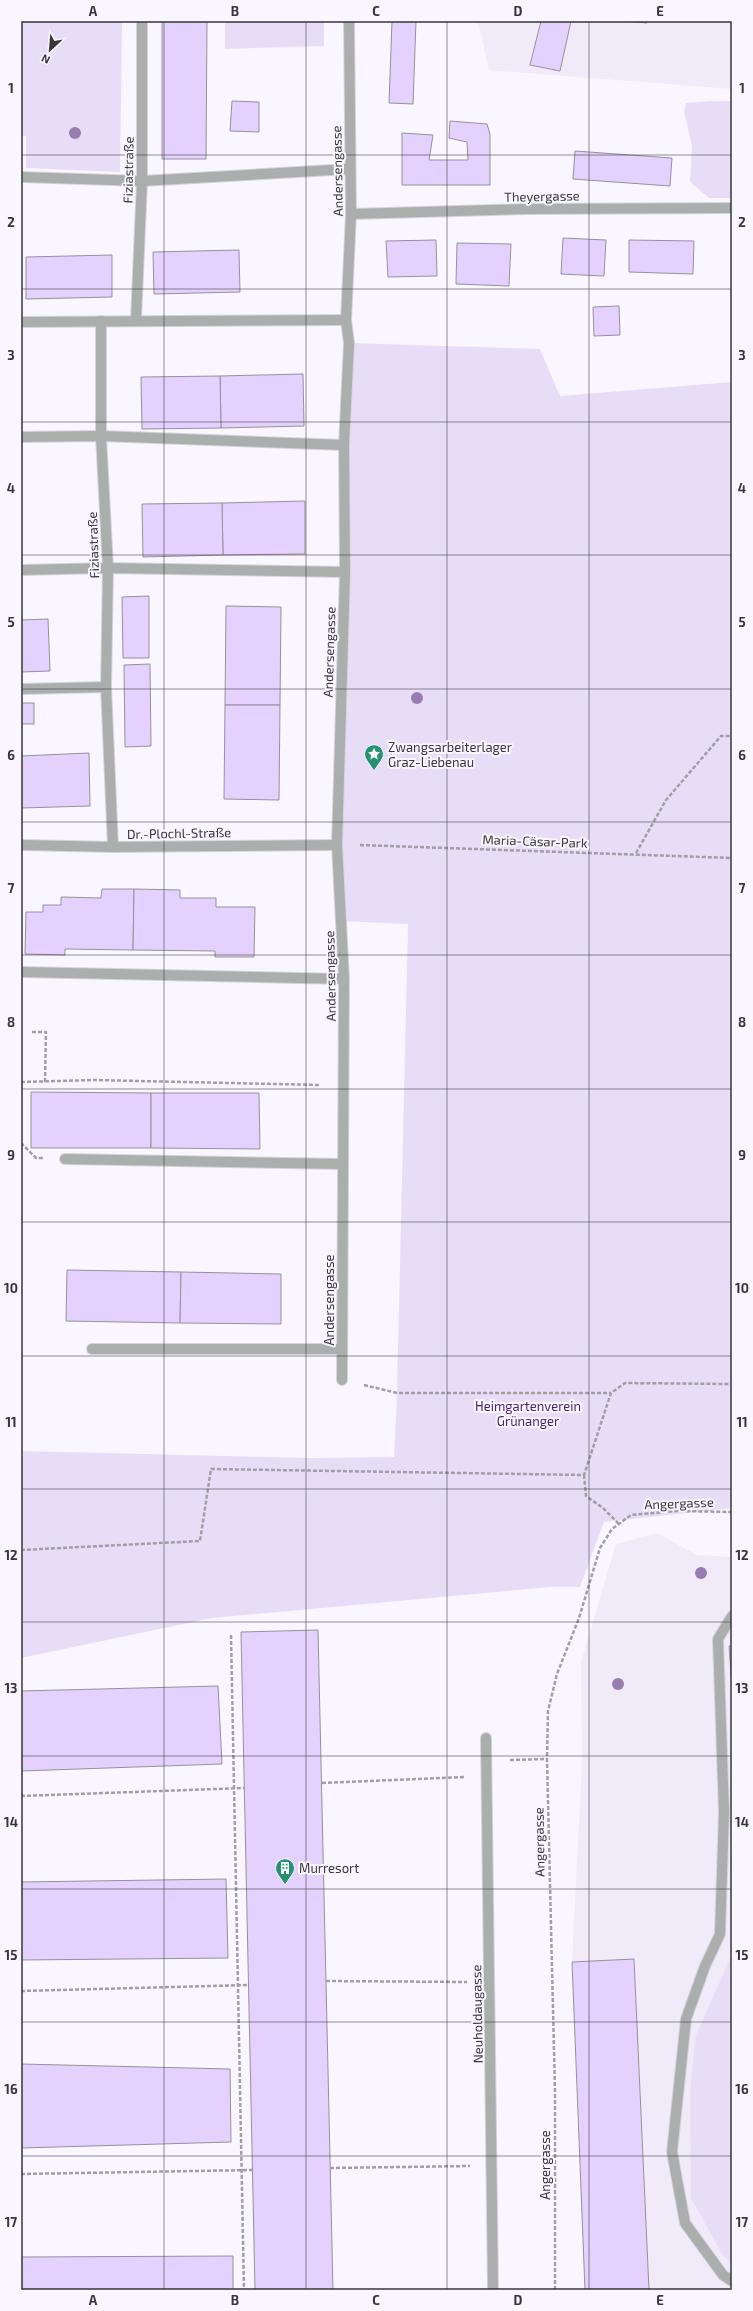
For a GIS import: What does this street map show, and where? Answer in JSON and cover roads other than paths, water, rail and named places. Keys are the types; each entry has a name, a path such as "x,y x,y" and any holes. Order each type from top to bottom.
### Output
{"street":[{"name":"Fiziastraße","path":"136,320 142,181 142,21"},
{"name":"Andersengasse","path":"342,1380 344,980 337,845 344,572 344,445 349,343 346,320 351,214 349,169 349,21"},
{"path":"21,177 142,181 349,169"},
{"name":"Theyergasse","path":"351,214 526,209 732,208"},
{"path":"21,322 136,320 346,320"},
{"name":"Fiziastraße","path":"101,321 101,436 108,568 106,687 113,847"},
{"path":"21,437 101,436 344,445"},
{"path":"21,570 108,568 344,572"},
{"path":"21,689 106,687"},
{"name":"Dr.-Plochl-Straße","path":"21,845 113,847 337,845"},
{"path":"21,972 344,980"},
{"path":"65,1159 343,1164"},
{"path":"92,1349 342,1349"},
{"path":"732,1616 718,1639 724,1812 720,1934 705,1966 686,2019 672,2152 685,2223 723,2275 732,2281"},
{"name":"Neuholdaugasse","path":"486,1738 494,2290"}],"place":[{"name":"Zwangsarbeiterlager Graz-Liebenau","path":"374,771"},
{"name":"Murresort","path":"285,1885"}],"park label":[{"name":"Heimgartenverein Grünanger","path":"528,1414"}]}
